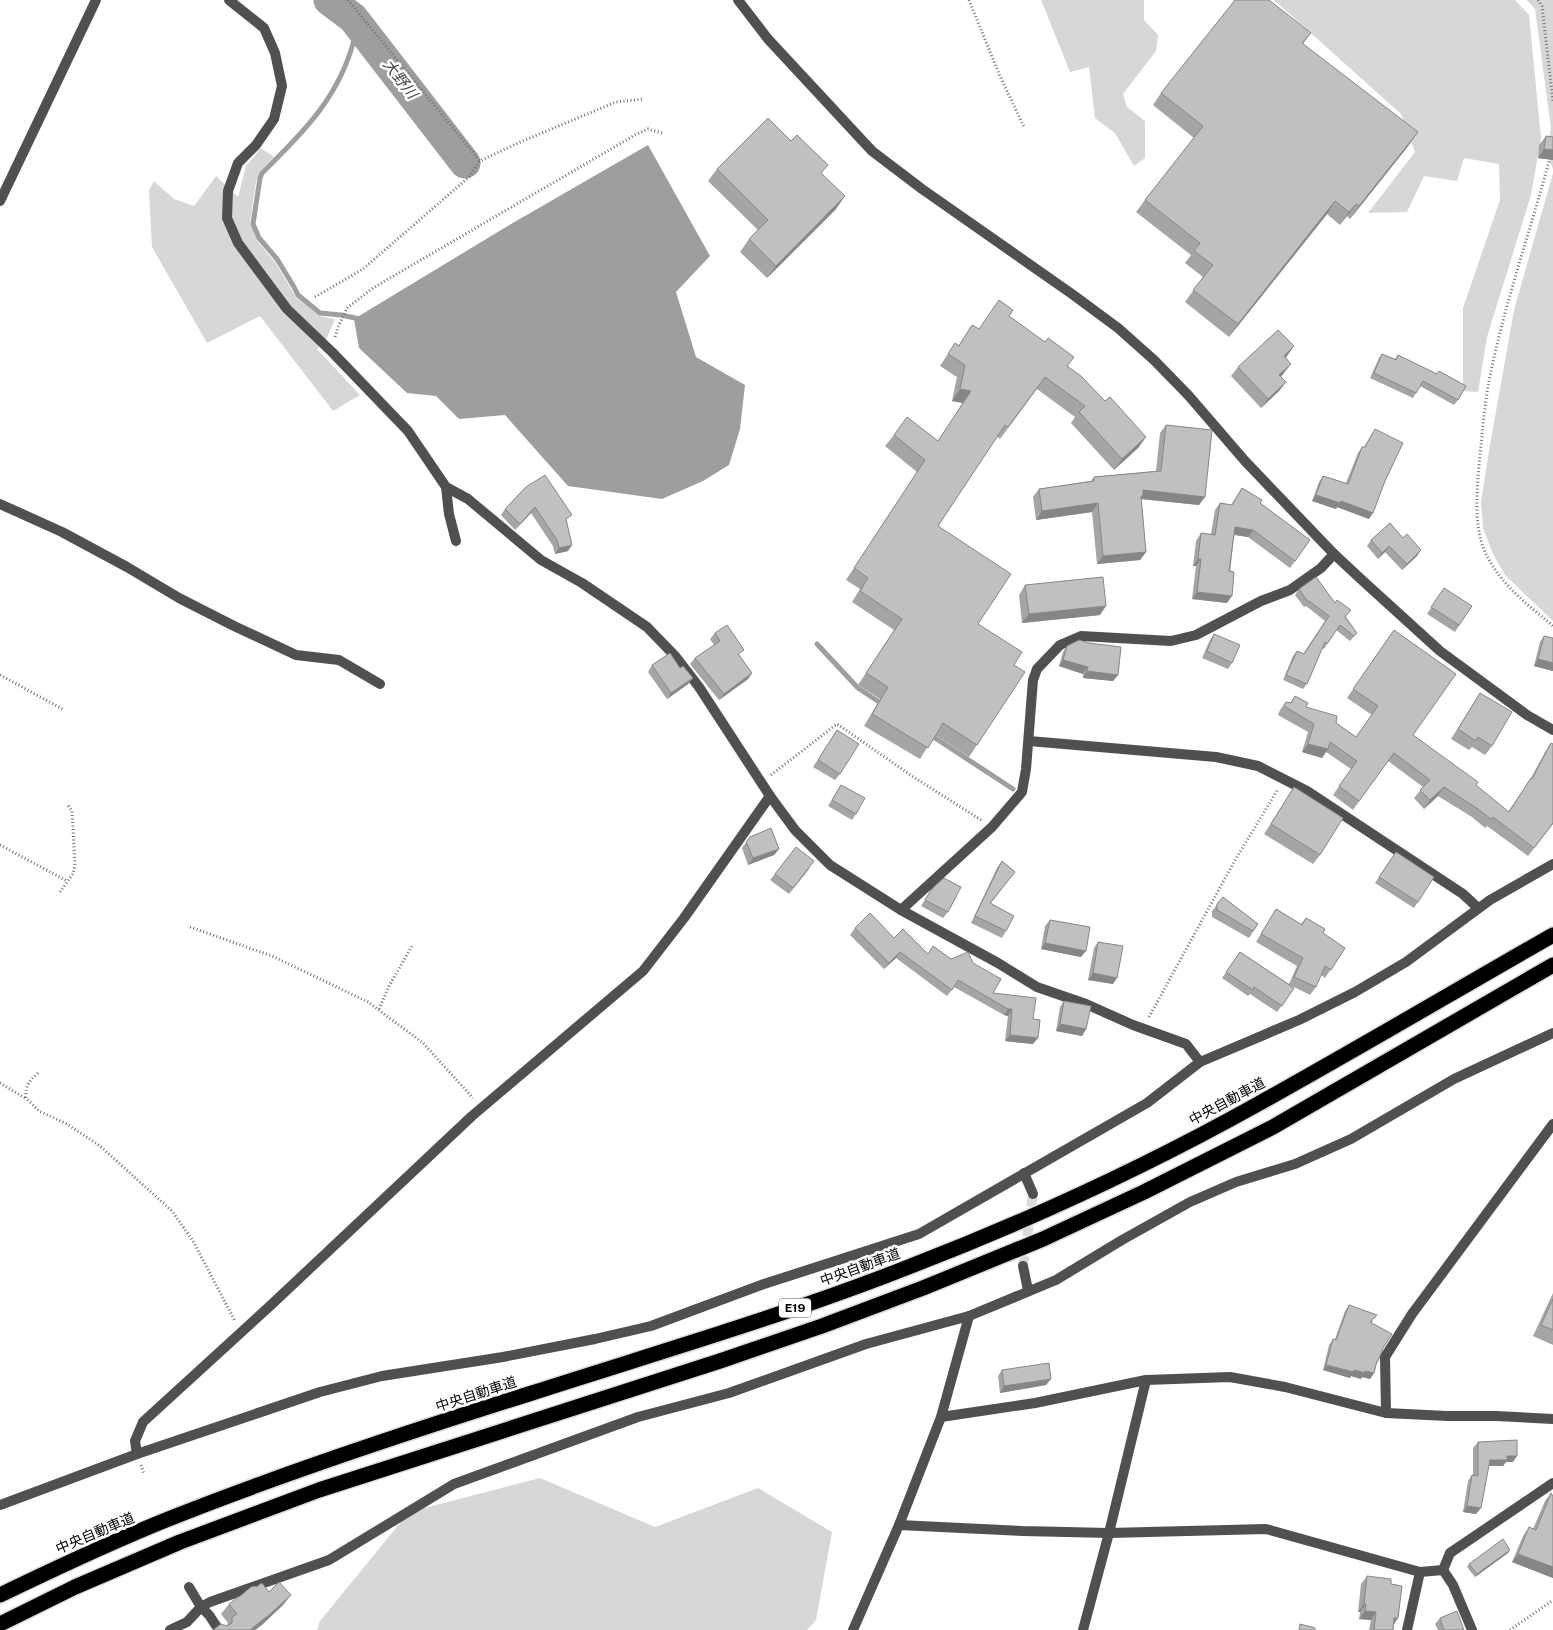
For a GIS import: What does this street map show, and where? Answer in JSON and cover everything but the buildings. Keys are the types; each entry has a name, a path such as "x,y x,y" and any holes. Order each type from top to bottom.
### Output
{"highway":[{"name":"中央自動車道","path":"0,1595 65,1563 171,1518 301,1470 533,1392 711,1337 812,1303 912,1266 1036,1214 1131,1170 1256,1105 1553,935"},
{"name":"E19","path":"0,1624 75,1587 180,1542 319,1490 729,1358 822,1326 923,1288 1043,1239 1144,1192 1273,1127 1553,965"}],"street":[{"path":"0,201 96,0"},
{"path":"229,0 264,28 276,53 282,86 274,119 256,146 238,163 228,191 227,218 238,243 287,309 332,352 408,431 446,487 456,541"},
{"path":"738,0 768,39 872,150 922,189 1118,328 1155,361 1189,396 1245,461 1334,554 1440,652 1527,714 1553,730"},
{"path":"446,487 468,499 541,560 582,583 647,627 676,657 699,687 770,796 795,830 830,865 902,910 1038,987 1186,1044 1200,1062"},
{"path":"0,504 62,532 179,598 234,626 296,655 339,660 380,684"},
{"path":"902,910 992,827 1022,792 1029,741 1034,680 1037,669 1060,645 1081,636 1171,641 1196,635 1261,602 1290,590 1321,568 1334,554"},
{"path":"1029,741 1216,757 1258,766 1284,778 1307,792 1463,894 1478,908"},
{"path":"136,1454 135,1441 143,1422 482,1108 643,971 684,918 770,796"},
{"path":"0,1505 136,1454 320,1392 382,1376 503,1357 650,1326 764,1284 919,1234 1148,1103 1200,1062 1299,1020 1355,992 1406,962 1478,908 1553,864"},
{"path":"170,1630 187,1622 201,1607 210,1602 329,1560 454,1484 638,1417 729,1393 866,1344 969,1316 1056,1280 1190,1202 1236,1182 1295,1164 1351,1139 1454,1079 1553,1033"},
{"path":"1386,1414 1385,1357 1412,1314 1553,1124"},
{"path":"1024,1173 1033,1194"},
{"path":"1023,1266 1028,1290"},
{"path":"853,1630 899,1525 941,1417 969,1316"},
{"path":"941,1417 1035,1403 1146,1380 1230,1377 1285,1387 1386,1414 1553,1419"},
{"path":"1083,1630 1109,1534 1146,1380"},
{"path":"1443,1570 1450,1553 1553,1484"},
{"path":"899,1525 1109,1534 1266,1529 1420,1572 1443,1570"},
{"path":"1443,1570 1453,1585 1472,1630"},
{"path":"1407,1630 1420,1572"},
{"path":"189,1587 201,1607 219,1630"}],"path":[{"path":"348,0 480,161"},
{"path":"969,0 999,74 1024,127"},
{"path":"1538,0 1542,6 1553,101"},
{"path":"315,297 363,269 470,177 480,161 616,102 643,99"},
{"path":"338,327 348,308 373,288 648,128 662,133"},
{"path":"1551,155 1506,310 1489,383 1476,504 1483,547 1497,573 1511,590 1553,626"},
{"path":"0,675 64,710"},
{"path":"762,782 837,724 912,776 992,827"},
{"path":"1143,1028 1234,862 1284,778"},
{"path":"60,892 73,874 75,865 72,811 67,804"},
{"path":"0,845 67,881"},
{"path":"190,927 272,956 368,1002 423,1043 482,1108"},
{"path":"379,1010 389,986 412,946"},
{"path":"26,1098 25,1090 30,1080 38,1073"},
{"path":"0,1083 26,1098 39,1111 68,1124 100,1146 172,1211 194,1242 241,1332"},
{"path":"1510,1630 1553,1600"}],"shaded area":[{"path":"1041,0 1144,0 1144,20 1158,35 1156,51 1123,94 1127,107 1145,121 1145,158 1134,166 1115,133 1095,118 1089,67 1070,72"},
{"path":"1274,0 1515,0 1529,15 1541,138 1531,195 1487,337 1478,392 1463,391 1463,308 1500,200 1499,164 1464,158 1457,181 1424,176 1407,212 1368,213 1415,152 1401,114"},
{"path":"1527,0 1553,0 1553,169 1547,154 1551,128 1535,9"},
{"path":"648,145 710,256 676,292 696,357 745,385 740,429 729,465 703,481 662,499 568,486 505,415 459,419 436,396 407,393 359,348 354,319 506,227"},
{"path":"261,148 274,157 260,171 256,181 250,223 258,242 275,262 296,297 320,316 335,319 327,338 317,349 360,395 333,411 260,316 207,343 152,247 149,190 154,181 174,199 194,206 216,176 238,197 246,166"},
{"path":"1553,173 1553,621 1505,575 1493,554 1483,528 1481,502 1514,310"},
{"path":"540,1478 655,1527 758,1488 832,1532 816,1620 807,1630 317,1630 320,1621 409,1512"}],"waterway":[{"name":"大野川","path":"329,0 353,18 465,163"},
{"path":"353,18 350,28 355,36 349,57 340,77 319,111 292,143 262,173 253,224 259,238 277,259 298,295 320,313 360,319"},
{"path":"817,644 858,688 882,704"},
{"path":"929,734 1013,789"}],"tunnel":[{"path":"1023,1266 1033,1194"}]}
